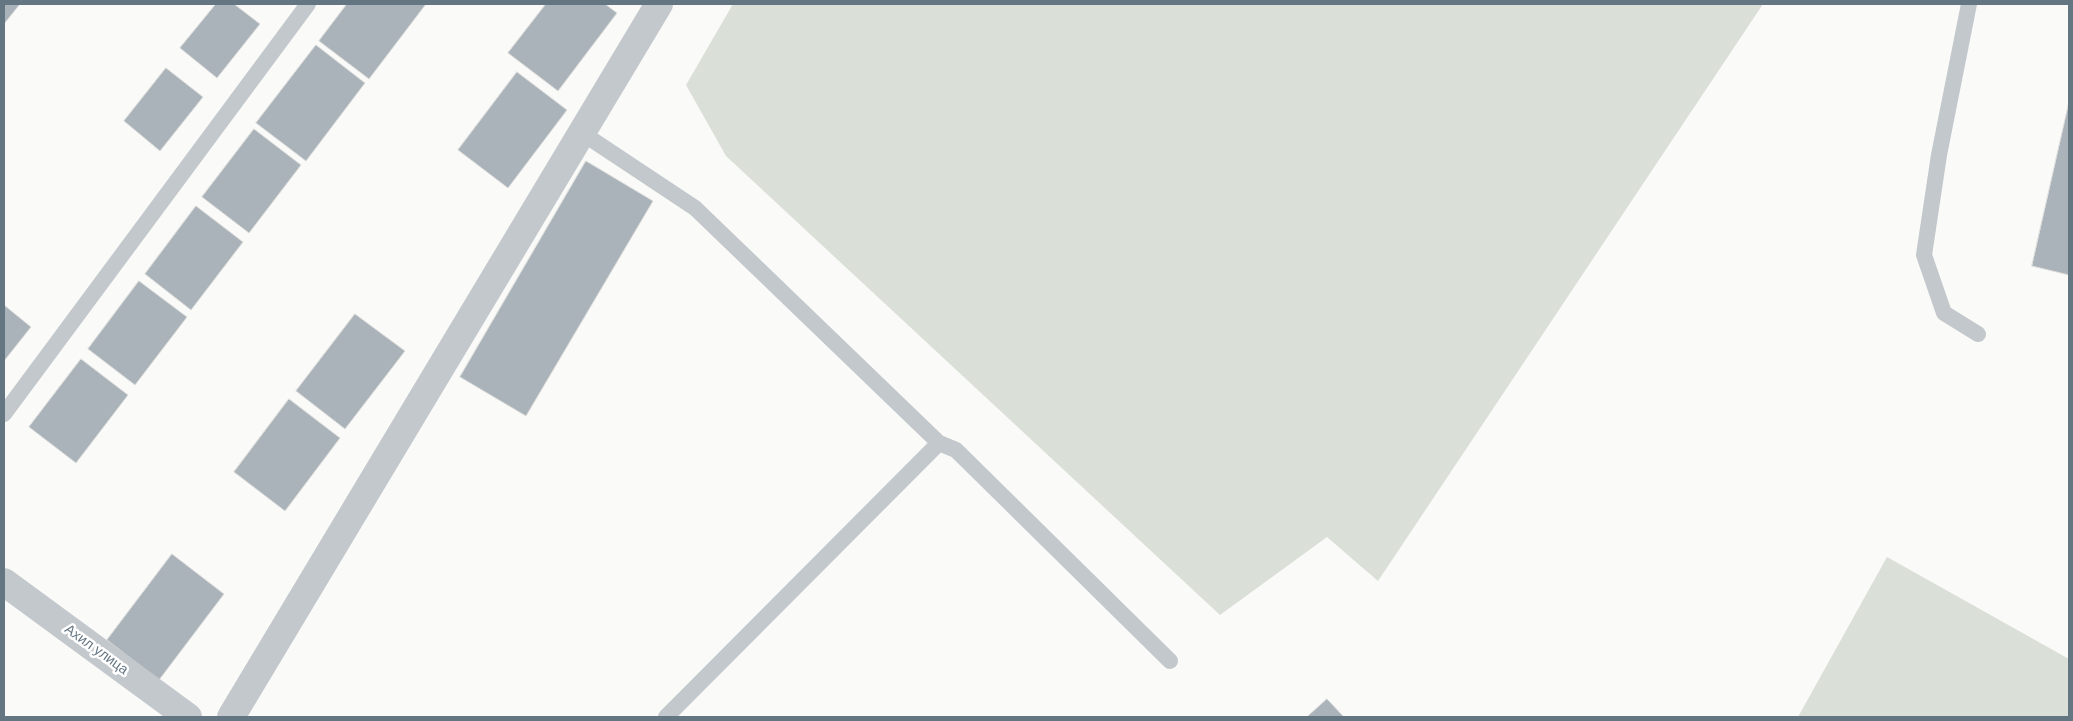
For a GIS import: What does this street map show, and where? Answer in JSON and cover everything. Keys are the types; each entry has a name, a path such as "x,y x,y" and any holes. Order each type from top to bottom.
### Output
{"street":[{"path":"231,717 659,4"},
{"name":"Ахил улица","path":"4,582 188,717"}],"lane":[{"path":"4,414 308,4"},
{"path":"1969,4 1939,155 1924,254 1944,313 1978,334"},
{"path":"582,133 695,208 939,443 956,450 1170,661"},
{"path":"666,717 939,443"}],"shaded area":[{"path":"733,4 1763,4 1378,581 1327,537 1220,615 726,156 686,85"},
{"path":"1887,557 2069,659 2069,717 1798,717"}],"building":[{"path":"4,4 20,4 4,24"},
{"path":"216,4 234,4 260,24 217,78 180,48"},
{"path":"347,4 426,4 369,79 319,41"},
{"path":"546,4 605,4 617,13 558,91 508,53"},
{"path":"316,45 365,83 306,161 256,123"},
{"path":"166,68 203,97 160,151 124,121"},
{"path":"517,72 567,110 508,188 458,150"},
{"path":"2069,102 2069,275 2032,266"},
{"path":"254,129 301,165 249,233 202,197"},
{"path":"586,161 653,201 526,416 460,377"},
{"path":"196,206 243,242 191,310 145,274"},
{"path":"139,281 187,317 135,385 88,349"},
{"path":"4,305 31,327 4,361"},
{"path":"355,314 405,351 345,429 296,391"},
{"path":"81,359 128,395 76,463 29,427"},
{"path":"289,399 340,438 285,511 234,472"},
{"path":"172,554 224,594 159,680 107,640"},
{"path":"1327,699 1344,717 1307,717"}]}
